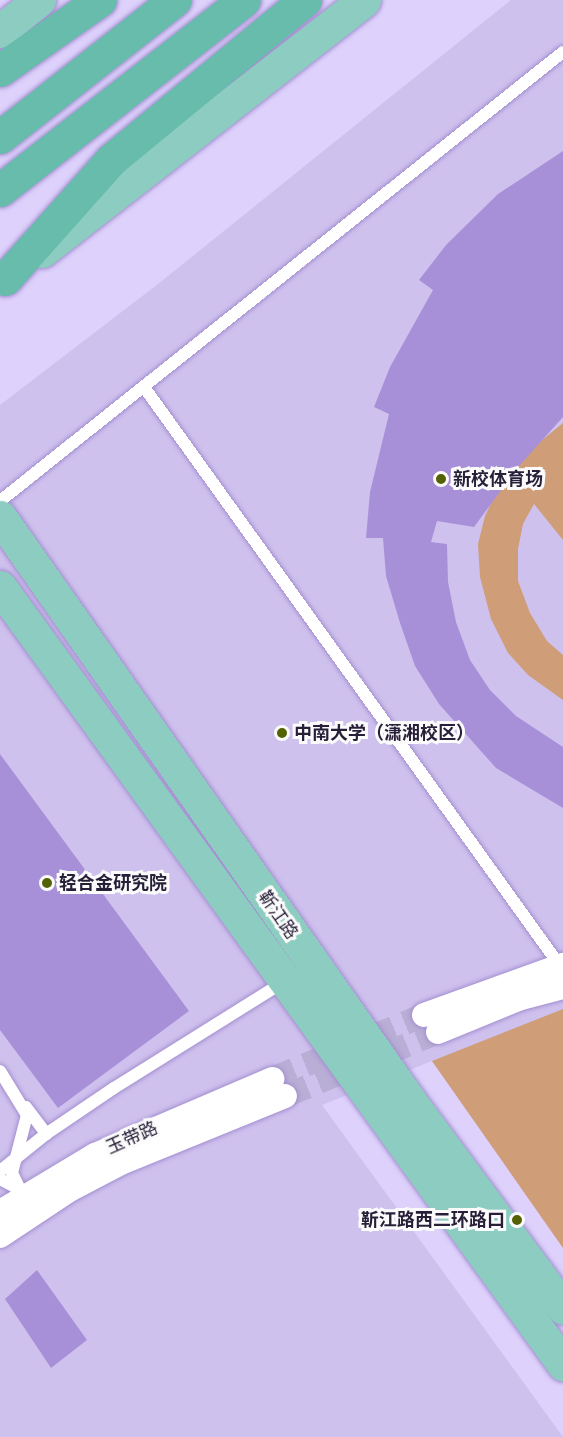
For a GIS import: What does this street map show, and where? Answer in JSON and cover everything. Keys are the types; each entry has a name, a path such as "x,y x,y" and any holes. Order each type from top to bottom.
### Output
{"highway":[{"path":"0,70 100,0"},
{"path":"0,137 175,0"},
{"path":"0,190 244,0"},
{"path":"3,281 112,159 305,0"}],"main road":[{"path":"0,31 39,0"},
{"path":"3,281 364,0"},
{"name":"靳江路","path":"0,517 410,1101 563,1308"},
{"name":"靳江路","path":"0,587 563,1364"}],"street":[{"path":"431,1024 562,973"},
{"path":"0,1212 24,1199 121,1163 279,1088"},
{"path":"0,1236 24,1199"}],"lane":[{"path":"0,501 563,52"},
{"path":"144,387 562,973"},
{"path":"0,1171 45,1134 286,981"},
{"path":"0,1071 45,1134"},
{"path":"13,1089 27,1115 12,1173 24,1199"},
{"path":"0,1179 24,1199"}],"shaded area":[{"name":"中南大学（潇湘校区）","path":"511,0 563,0 563,1248 432,1061 322,1105 563,1437 0,1437 0,405 158,284"},
{"path":"563,423 563,540 534,504 523,524 518,549 518,581 530,613 547,641 563,655 563,700 528,675 508,653 491,619 480,577 478,544 485,516 499,486 536,445"},
{"path":"563,1009 563,1248 432,1061"}],"building":[{"name":"新校体育场","path":"563,151 563,417 519,466 474,527 437,521 431,542 447,544 448,582 456,622 470,660 490,690 516,716 563,747 563,808 496,768 439,704 415,666 400,623 386,576 383,538 366,538 370,492 389,414 374,407 390,367 433,290 419,280 446,245 498,194"},
{"name":"轻合金研究院","path":"0,754 189,1011 58,1108 0,1030"},
{"path":"37,1270 87,1340 51,1368 5,1299"}],"tunnel":[{"path":"272,1079 424,1015"},
{"path":"285,1096 438,1032"}],"place":[{"name":"新校体育场","path":"441,479"},
{"name":"中南大学（潇湘校区）","path":"282,733"},
{"name":"轻合金研究院","path":"47,883"},
{"name":"靳江路西二环路口","path":"517,1220"}]}
